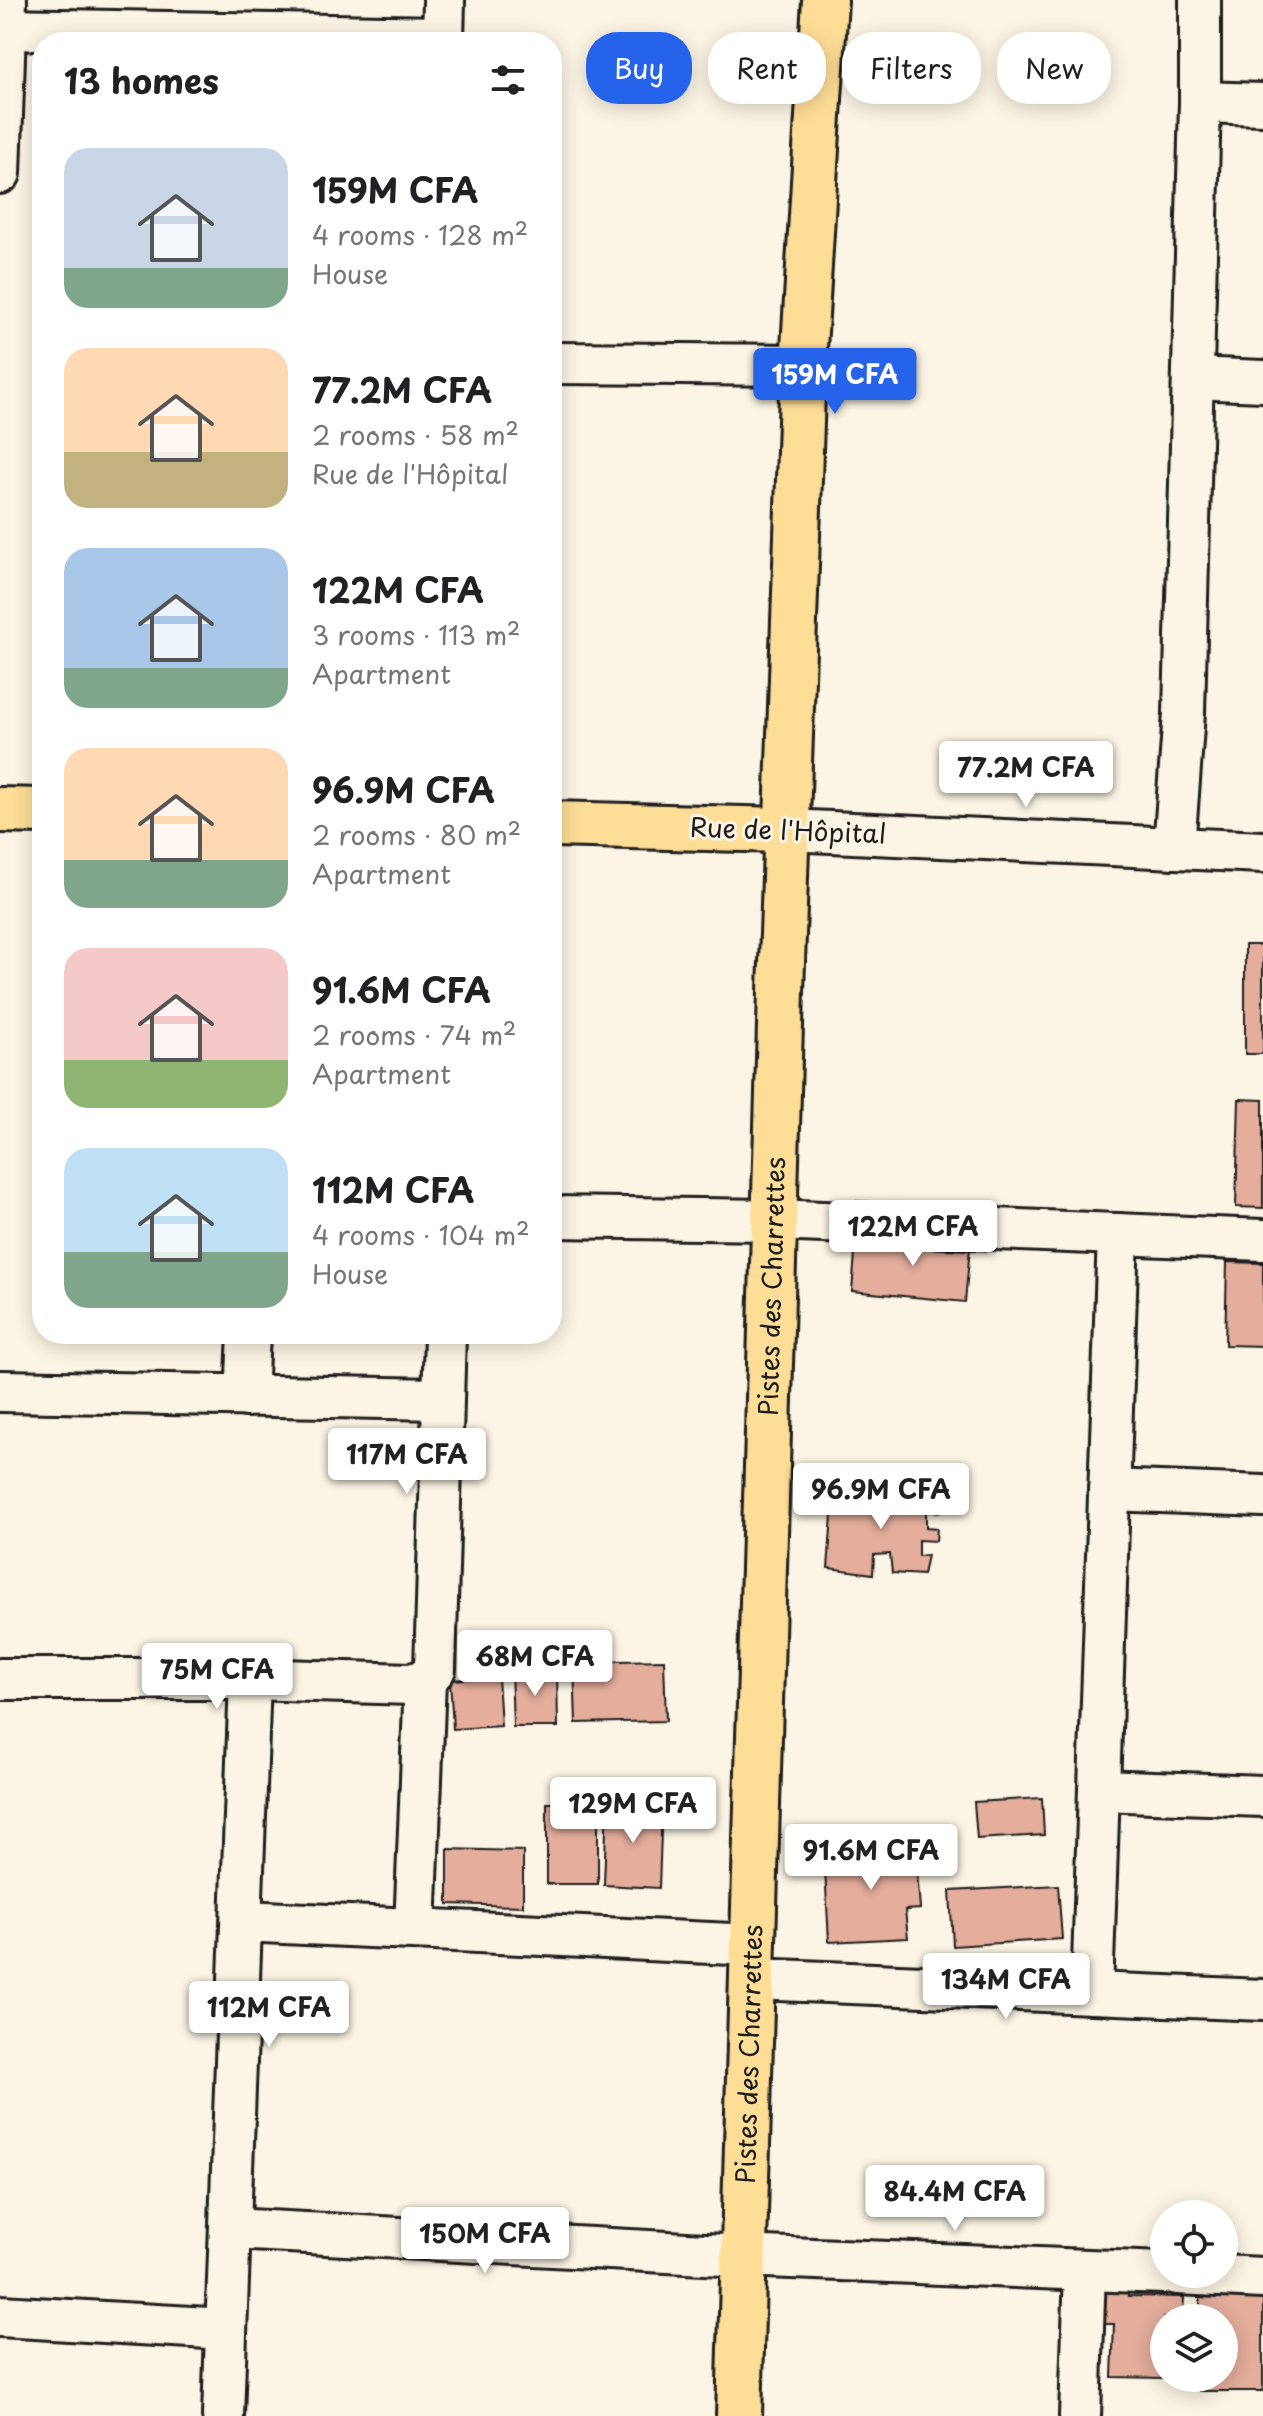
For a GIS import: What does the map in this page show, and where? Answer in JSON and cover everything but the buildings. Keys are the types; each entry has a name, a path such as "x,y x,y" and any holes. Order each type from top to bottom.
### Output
{"main road":[{"name":"Pistes des Charrettes","path":"739,2416 803,365 825,0"},
{"path":"0,810 32,811"},
{"name":"Rue de l'Hôpital","path":"562,824 787,830"}],"street":[{"path":"1174,848 1184,713 1200,0"},
{"path":"0,173 5,15 212,32"},
{"path":"364,32 443,26"},
{"path":"1200,102 1263,104"},
{"path":"562,363 803,365"},
{"path":"1193,378 1263,381"},
{"name":"Rue de l'Hôpital","path":"787,830 1263,852"},
{"path":"562,1217 774,1220 1263,1240"},
{"path":"1092,1993 1118,1234"},
{"path":"246,1396 249,1344"},
{"path":"0,1679 250,1679 411,1684 425,1680 435,1669 444,1344"},
{"path":"0,1391 441,1399"},
{"path":"1109,1490 1263,1496"},
{"path":"223,2416 250,1679"},
{"path":"415,1929 425,1680"},
{"path":"1099,1790 1263,1796"},
{"path":"242,1921 415,1929 1092,1993 1263,2000"},
{"path":"231,2229 743,2256 1150,2272"},
{"path":"1080,2416 1085,2270"},
{"path":"1238,2277 1263,2278"},
{"path":"0,2316 226,2329"}]}
